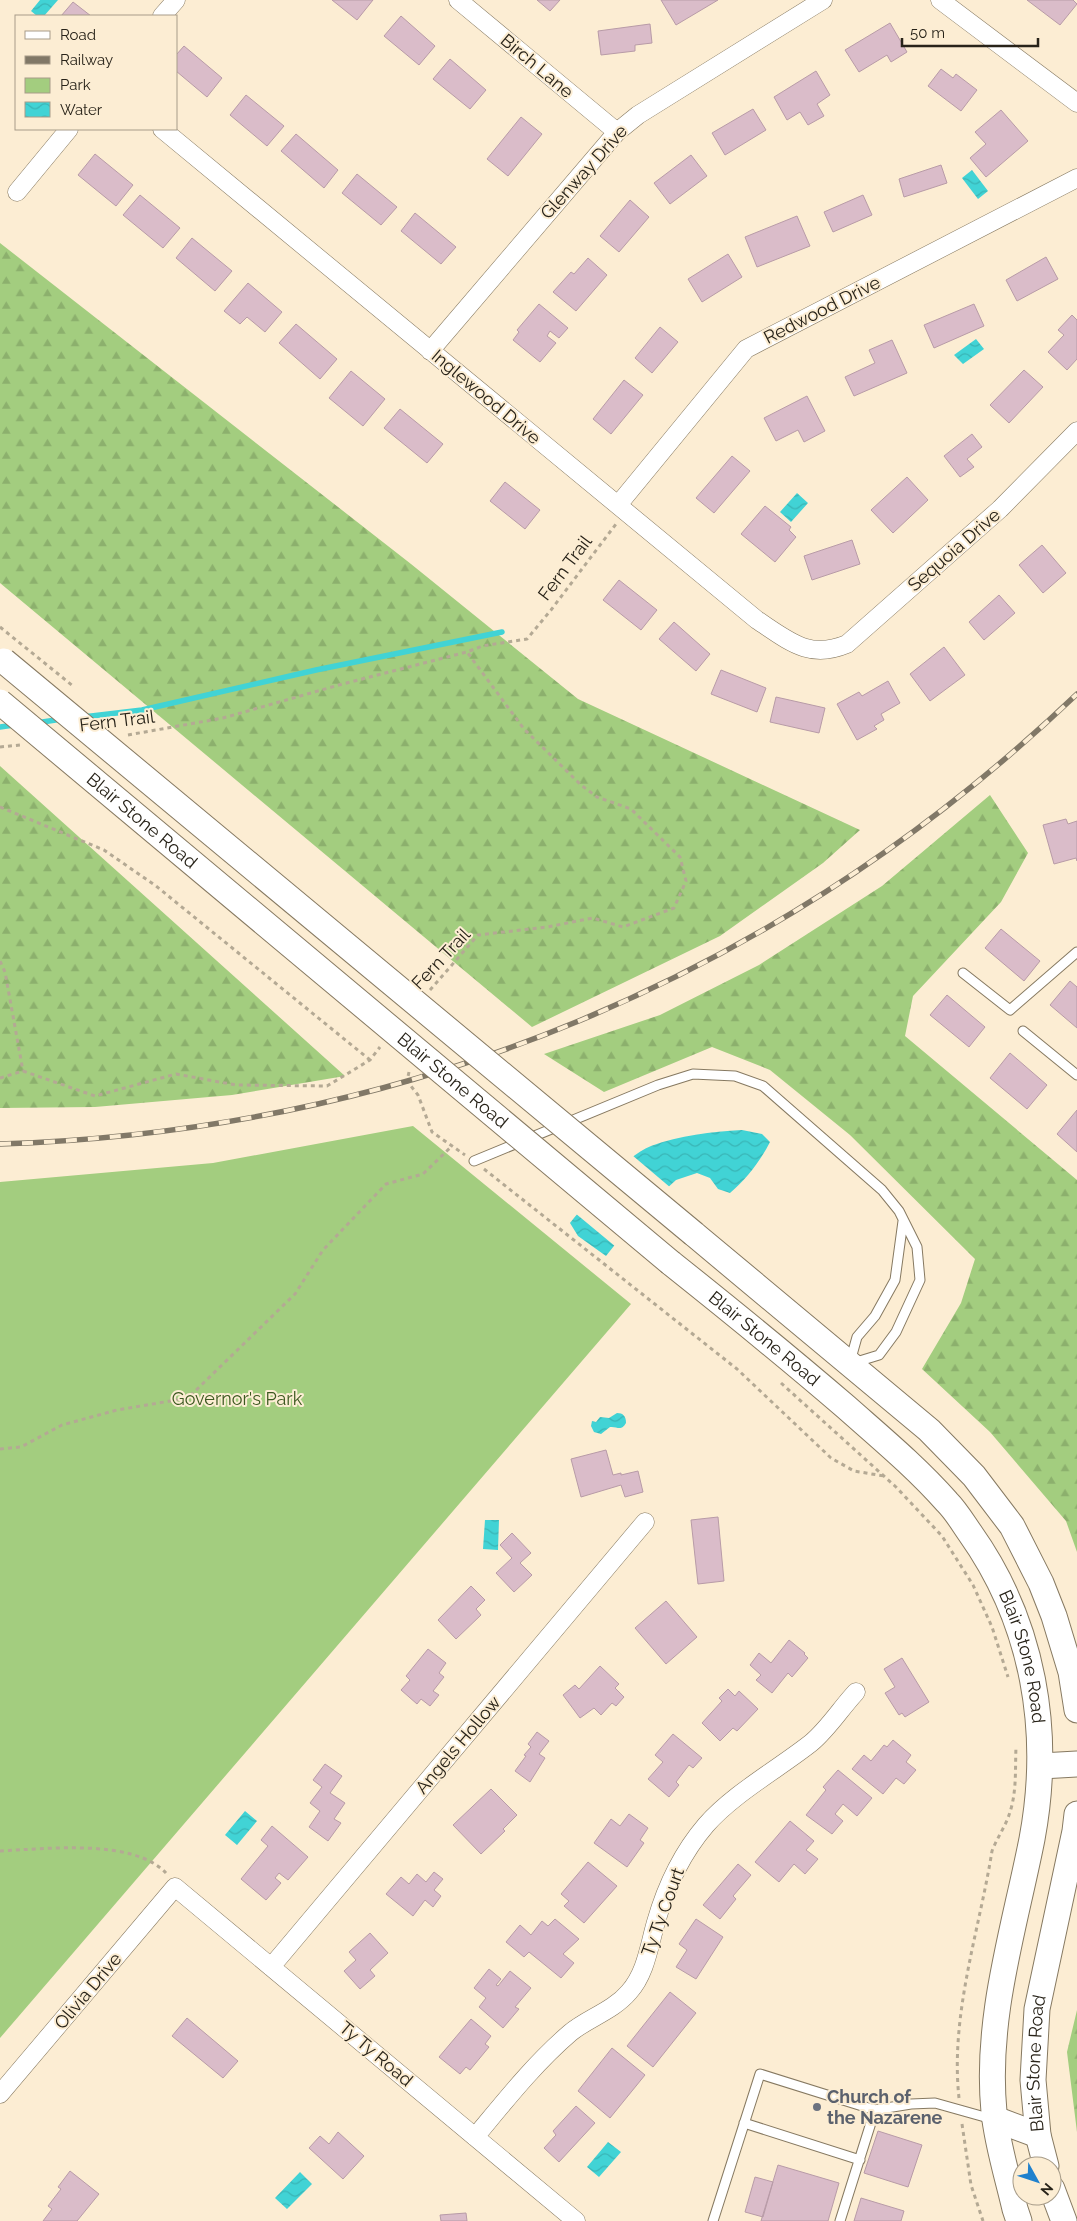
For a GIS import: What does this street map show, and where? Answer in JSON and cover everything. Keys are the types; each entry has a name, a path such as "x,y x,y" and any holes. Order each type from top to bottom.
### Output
{"main road":[{"name":"Blair Stone Road","path":"2,659 930,1430 974,1476 1012,1526 1041,1583 1054,1616 1070,1672 1077,1710"},
{"name":"Blair Stone Road","path":"0,702 827,1391 909,1463 949,1504 985,1555 1004,1590 1025,1643 1034,1679 1041,1766 1032,1838 999,1992 992,2048 995,2120 1019,2221"},
{"path":"827,1391 850,1363"},
{"path":"1041,1766 1077,1764"},
{"name":"Blair Stone Road","path":"1043,2156 1038,2135 1033,2080 1037,2009 1077,1814"},
{"path":"995,2120 1038,2135"},
{"path":"1058,2206 1064,2221"}],"street":[{"path":"163,15 176,0"},
{"name":"Birch Lane","path":"458,0 617,132"},
{"name":"Glenway Drive","path":"430,351 617,132 638,115 823,0"},
{"path":"940,0 1077,102"},
{"path":"17,192 68,130"},
{"name":"Inglewood Drive","path":"163,130 757,620 797,646 819,651"},
{"name":"Redwood Drive","path":"621,508 746,349 1077,178"},
{"name":"Sequoia Drive","path":"819,651 833,650 847,644 1000,509 1077,431"},
{"name":"Angels Hollow","path":"271,1967 645,1522"},
{"name":"Ty Ty Court","path":"475,2137 535,2065 572,2032 615,2004 629,1992 640,1974 677,1867 688,1848 708,1823 738,1797 812,1742 856,1692"},
{"name":"Ty Ty Road","path":"175,1887 576,2221"},
{"name":"Olivia Drive","path":"0,2094 175,1887"}],"lane":[{"path":"962,973 1010,1010 1077,952"},
{"path":"1023,1031 1077,1075"},
{"path":"474,1161 667,1082 693,1074 735,1076 763,1086 882,1190 899,1211 917,1247 920,1280 896,1332 879,1355 850,1363"},
{"path":"850,1363 857,1337 875,1316 895,1280 903,1221"},
{"path":"714,2221 760,2074 874,2110 911,2104 935,2103 995,2120"},
{"path":"840,2221 874,2110"},
{"path":"744,2123 860,2160"}],"path":[{"name":"Fern Trail","path":"127,736 223,718 339,685 468,652 482,646 527,639 551,610 621,508"},
{"path":"0,627 73,686"},
{"name":"Fern Trail","path":"428,992 478,935 547,928 592,918 623,928 674,908 686,882 680,857 631,809 597,797 581,785 524,729 468,652"},
{"path":"0,747 29,744"},
{"path":"0,807 104,850 156,886 370,1060"},
{"path":"0,961 6,972 23,1072"},
{"path":"0,1078 23,1072 96,1096 176,1074 236,1085 327,1086 370,1060 384,1042"},
{"path":"410,1062 408,1081 418,1094 426,1121 432,1132 474,1161 738,1369 831,1458 854,1471 884,1476"},
{"path":"0,1449 22,1447 62,1425 117,1410 188,1398 295,1294 322,1250 386,1184 423,1174 452,1146"},
{"path":"779,1380 884,1476 942,1536 974,1585 992,1626 1010,1683"},
{"path":"959,2093 957,2068 962,2007 992,1851 1000,1830 1008,1817 1014,1797 1016,1744"},
{"path":"0,1851 72,1847 143,1857 164,1871 175,1887"},
{"path":"963,2129 971,2185 983,2221"}],"green space":[{"path":"0,243 411,564 578,699 860,830 823,863 720,936 532,1027 0,583"},
{"path":"0,766 345,1076 232,1095 95,1107 0,1108"},
{"path":"990,795 1028,853 1001,902 913,996 905,1036 1077,1180 1077,1552 1066,1521 990,1432 922,1369 961,1303 975,1259 850,1135 770,1070 712,1047 604,1092 544,1054 660,1015 759,965 882,886"},
{"name":"Governor's Park","path":"413,1126 631,1304 0,2038 0,1182 213,1163"},
{"path":"1077,2010 1077,2132 1067,2052"}],"water":[{"path":"40,0 58,0 45,15 36,15 31,11"},
{"path":"972,170 988,191 978,199 962,178"},
{"path":"976,339 984,349 963,364 954,355"},
{"path":"797,493 808,503 791,522 780,512"},
{"path":"742,1130 762,1134 770,1142 753,1169 730,1193 718,1189 710,1178 697,1173 676,1180 640,1213 606,1256 578,1236 570,1223 618,1169 651,1146 684,1137"},
{"path":"617,1413 625,1417 626,1423 622,1427 610,1427 601,1434 594,1432 591,1426 592,1421 596,1422 600,1417 609,1418"},
{"path":"485,1520 499,1520 498,1550 483,1549"},
{"path":"245,1811 257,1821 237,1845 225,1835"},
{"path":"608,2142 621,2152 599,2177 587,2167"},
{"path":"300,2172 312,2184 287,2209 275,2198"}],"pier":[{"path":"632,1155 671,1188 642,1215 616,1247 575,1213 602,1182"}],"building":[{"path":"332,0 373,0 357,20"},
{"path":"537,0 560,0 550,11"},
{"path":"661,0 718,0 676,25"},
{"path":"1027,0 1073,0 1077,4 1060,25"},
{"path":"73,2 90,15 62,15"},
{"path":"401,16 435,46 419,65 384,36"},
{"path":"890,23 907,52 891,62 887,55 859,72 845,50"},
{"path":"650,24 652,43 635,45 635,51 601,55 598,31"},
{"path":"184,46 222,78 207,97 178,73 178,53"},
{"path":"450,59 486,90 470,109 433,79"},
{"path":"941,69 953,78 956,74 977,90 961,111 928,86"},
{"path":"816,71 830,95 817,104 824,116 808,125 800,112 787,120 774,97"},
{"path":"246,95 284,126 267,146 230,115"},
{"path":"753,109 766,130 725,155 712,133"},
{"path":"1001,110 1028,141 986,177 970,158 986,144 975,132"},
{"path":"521,117 542,134 508,176 487,159"},
{"path":"296,134 338,170 324,188 281,151"},
{"path":"95,154 133,185 116,206 78,175"},
{"path":"691,155 707,176 670,204 654,183"},
{"path":"941,165 947,183 904,197 899,179"},
{"path":"357,174 397,207 381,225 342,193"},
{"path":"140,195 180,228 163,248 123,215"},
{"path":"863,195 872,215 833,232 824,212"},
{"path":"630,200 649,217 619,252 600,236"},
{"path":"415,213 456,247 441,264 401,231"},
{"path":"797,216 810,246 757,267 745,237"},
{"path":"192,238 232,271 215,291 176,258"},
{"path":"728,254 742,277 702,302 688,279"},
{"path":"1046,257 1058,279 1017,301 1006,280"},
{"path":"588,258 607,275 576,311 553,292 571,272 574,274"},
{"path":"248,283 282,312 265,332 247,317 240,324 224,311"},
{"path":"539,304 568,328 559,338 550,331 547,336 556,343 540,362 513,340 519,332 517,330"},
{"path":"974,304 984,326 934,348 924,325"},
{"path":"1072,315 1077,320 1077,359 1067,370 1048,352 1064,335 1058,330"},
{"path":"296,324 337,359 320,379 279,343"},
{"path":"660,327 678,342 652,373 635,358"},
{"path":"892,340 907,373 854,396 845,377 875,363 869,350"},
{"path":"1024,370 1043,387 1009,423 990,405"},
{"path":"351,371 385,399 363,426 329,398"},
{"path":"624,380 643,395 611,434 593,419"},
{"path":"807,396 825,431 804,442 798,430 776,441 764,418"},
{"path":"400,409 443,444 427,463 384,428"},
{"path":"972,434 982,447 967,459 974,467 960,477 944,456"},
{"path":"732,456 750,471 714,513 696,498"},
{"path":"907,477 928,500 893,533 871,510"},
{"path":"505,482 540,510 525,529 490,501"},
{"path":"765,506 791,527 789,530 796,537 775,562 741,534"},
{"path":"852,540 860,564 812,580 804,556"},
{"path":"1042,545 1066,573 1043,593 1019,565"},
{"path":"619,580 657,610 641,630 603,600"},
{"path":"999,595 1015,613 984,640 969,622"},
{"path":"674,622 710,654 696,671 659,639"},
{"path":"944,647 965,675 930,701 910,674"},
{"path":"721,670 766,688 757,712 711,694"},
{"path":"888,681 900,703 881,714 884,720 874,726 877,729 857,740 837,704 859,692 862,696"},
{"path":"776,697 825,708 819,733 770,722"},
{"path":"1066,819 1068,824 1077,821 1077,861 1076,858 1054,864 1043,825"},
{"path":"1001,929 1040,961 1024,981 985,948"},
{"path":"1070,981 1077,987 1077,1028 1050,1005"},
{"path":"947,995 985,1027 969,1047 930,1015"},
{"path":"1010,1053 1047,1085 1027,1109 990,1078"},
{"path":"1077,1110 1077,1152 1057,1134"},
{"path":"606,1450 613,1475 638,1471 643,1492 625,1497 621,1485 581,1497 571,1459"},
{"path":"718,1517 724,1581 698,1584 691,1520"},
{"path":"512,1533 531,1553 520,1563 532,1575 514,1592 496,1573 512,1558 500,1545"},
{"path":"471,1586 485,1600 476,1609 481,1615 456,1639 438,1620"},
{"path":"666,1601 697,1637 666,1664 635,1628"},
{"path":"789,1640 805,1653 808,1658 792,1677 788,1673 772,1693 756,1680 761,1675 750,1665 759,1653 771,1663"},
{"path":"428,1649 446,1663 439,1673 444,1677 433,1691 439,1695 430,1706 421,1699 417,1704 401,1690 410,1680 406,1676"},
{"path":"902,1658 929,1702 905,1717 902,1713 899,1715 885,1693 895,1687 884,1669"},
{"path":"600,1666 619,1684 615,1688 624,1697 616,1706 612,1703 601,1715 594,1708 580,1718 563,1695 575,1685 579,1689"},
{"path":"728,1689 735,1696 739,1691 758,1709 737,1731 733,1728 720,1741 702,1723 722,1701 719,1698"},
{"path":"537,1732 549,1741 539,1754 545,1758 530,1782 515,1771 526,1756 524,1755 531,1747 528,1744"},
{"path":"673,1734 702,1758 693,1768 689,1765 676,1782 679,1785 669,1797 648,1779 663,1762 655,1755"},
{"path":"893,1740 911,1755 906,1762 916,1770 904,1784 896,1778 883,1794 852,1769 864,1755 871,1761 884,1745 887,1747"},
{"path":"325,1764 342,1776 330,1793 345,1803 334,1819 341,1823 328,1841 309,1827 320,1811 310,1803 322,1787 313,1780"},
{"path":"838,1770 872,1798 857,1816 843,1804 835,1814 843,1821 832,1834 806,1815 826,1790 823,1787"},
{"path":"491,1789 517,1815 503,1829 505,1831 481,1854 453,1825"},
{"path":"629,1814 648,1828 640,1840 644,1843 627,1867 594,1843 611,1819 620,1826"},
{"path":"790,1821 814,1841 806,1850 818,1859 805,1874 794,1864 779,1882 755,1862"},
{"path":"272,1826 308,1857 288,1880 279,1873 275,1878 281,1883 266,1900 241,1879 268,1846 261,1840"},
{"path":"588,1862 617,1886 584,1923 564,1906 569,1901 561,1894"},
{"path":"738,1864 751,1875 733,1896 736,1899 720,1919 703,1905"},
{"path":"434,1872 443,1879 434,1890 441,1896 433,1907 425,1900 413,1916 386,1894 401,1877 409,1884 417,1874 426,1882"},
{"path":"555,1919 579,1939 563,1954 574,1963 561,1978 529,1952 524,1957 506,1942 520,1925 531,1935 542,1921 548,1926"},
{"path":"696,1919 723,1937 696,1979 676,1967 687,1950 679,1944"},
{"path":"370,1933 388,1953 370,1970 375,1976 360,1989 344,1971 356,1960 349,1952"},
{"path":"489,1969 501,1979 496,1985 498,1986 510,1971 531,1988 515,2007 519,2009 503,2028 479,2007 486,1998 474,1988"},
{"path":"670,1992 696,2013 653,2067 627,2046"},
{"path":"187,2018 238,2061 223,2078 172,2036"},
{"path":"471,2019 491,2036 485,2044 489,2047 470,2070 466,2067 460,2074 439,2057"},
{"path":"612,2048 645,2075 610,2118 578,2091"},
{"path":"576,2106 595,2123 559,2162 544,2148 556,2135 553,2131"},
{"path":"878,2131 922,2145 908,2187 864,2173"},
{"path":"338,2132 364,2156 343,2179 309,2148 320,2136 329,2144"},
{"path":"778,2165 839,2183 828,2221 761,2221"},
{"path":"70,2171 99,2194 77,2221 43,2221 52,2209 48,2206 61,2189 58,2187"},
{"path":"755,2177 773,2182 763,2217 745,2212"},
{"path":"861,2198 904,2211 901,2221 854,2221"},
{"path":"466,2213 467,2221 441,2221 440,2215"}],"waterway":[{"path":"83,717 142,710 316,670 502,632"},
{"path":"36,723 62,719"},
{"path":"0,727 14,725"}],"railway":[{"path":"0,1144 152,1133 299,1108 442,1071 580,1020 714,957 841,882 962,794 1077,694"}],"place":[{"name":"Church of the Nazarene","path":"817,2107"}]}
